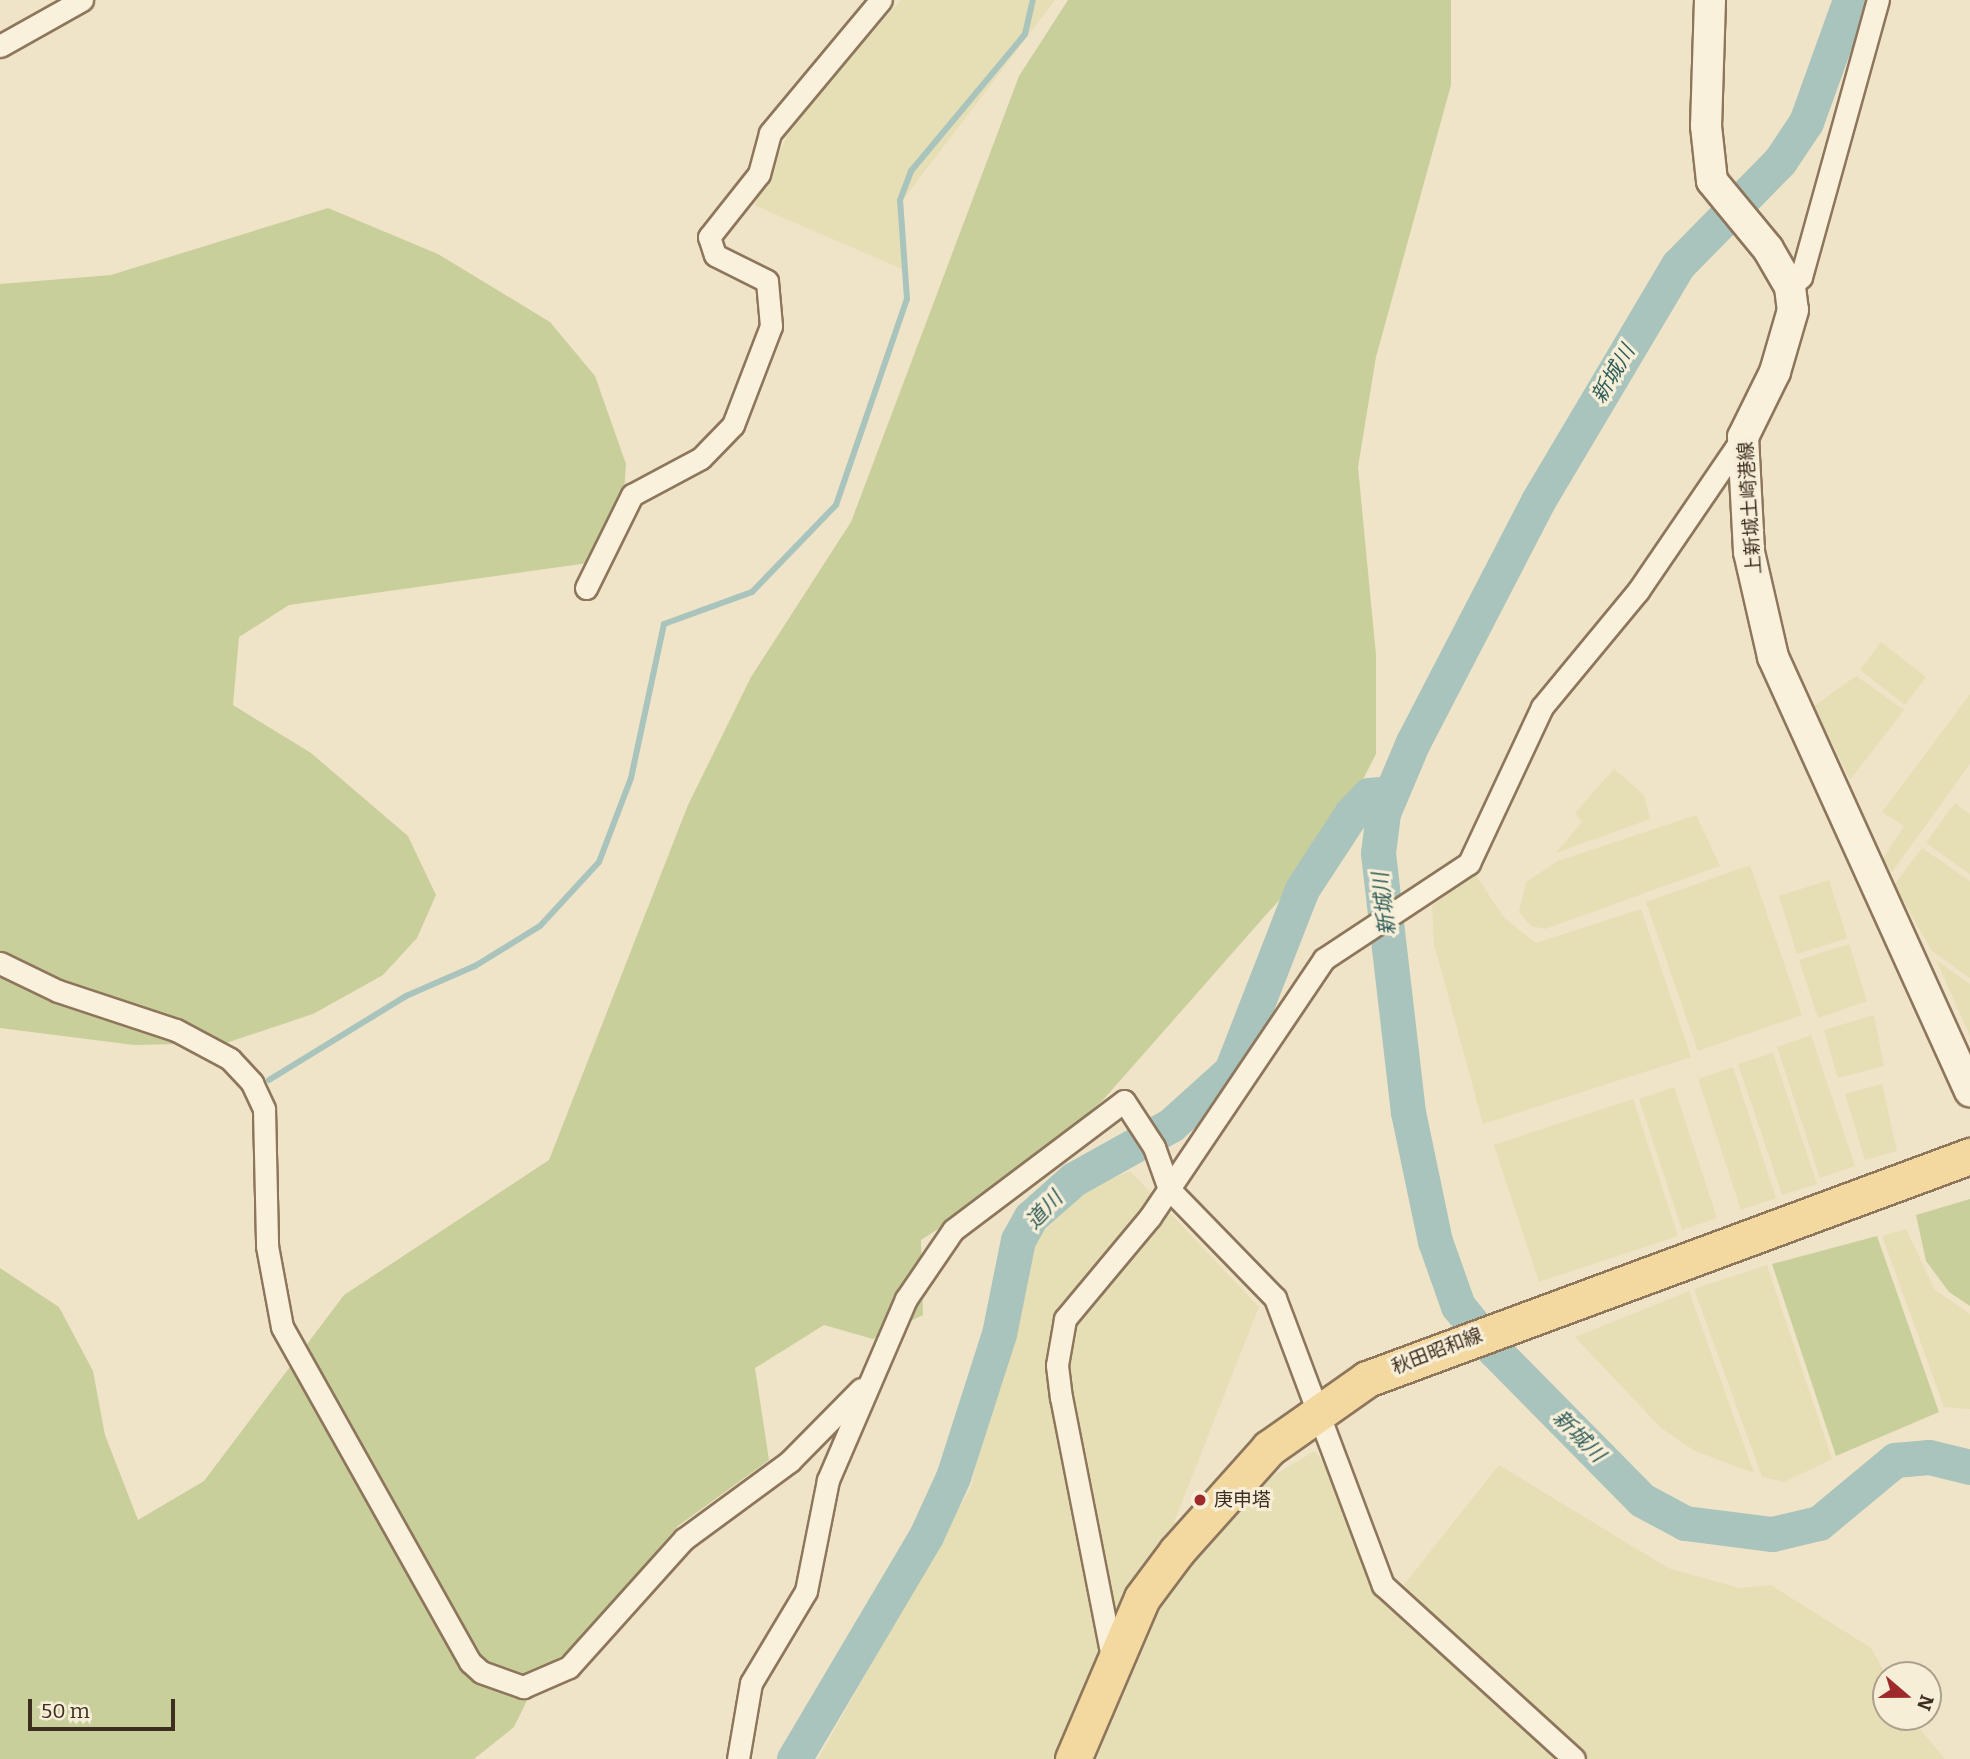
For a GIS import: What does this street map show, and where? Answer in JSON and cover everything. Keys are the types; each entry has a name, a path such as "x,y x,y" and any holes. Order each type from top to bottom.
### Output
{"main road":[{"name":"上新城土崎港線","path":"1710,0 1706,126 1713,181 1769,249 1790,288 1789,335 1743,437 1749,552 1773,657 1970,1091"},
{"name":"秋田昭和線","path":"1073,1759 1142,1598 1219,1499 1269,1448 1367,1379 1459,1341 1970,1156"}],"street":[{"path":"0,46 82,0"},
{"path":"586,588 632,495 701,458 733,425 771,326 767,281 715,255 709,237 759,174 770,132 881,0"},
{"path":"1790,288 1801,277 1878,0"},
{"path":"1113,1662 1061,1398 1059,1335 1074,1305 1169,1189 1324,958 1469,863 1542,707 1638,591 1743,437"},
{"path":"0,963 58,991 176,1030 230,1059 252,1083 264,1109 267,1246 282,1327 470,1662 481,1672 523,1687 569,1667 684,1539 790,1461 870,1380"},
{"path":"738,1759 751,1683 806,1591 828,1480 906,1299 953,1230 1124,1101 1153,1147 1169,1189 1275,1298 1382,1585 1574,1759"}],"shaded area":[{"path":"901,0 1055,0 903,200 902,269 754,205 795,120"},
{"path":"1881,642 1926,677 1905,705 1860,670"},
{"path":"1856,676 1904,710 1850,780 1814,706"},
{"path":"1970,694 1970,764 1892,872 1882,860 1904,826 1882,812"},
{"path":"1614,769 1644,795 1650,819 1556,853 1582,822 1575,813"},
{"path":"1955,803 1970,814 1970,874 1926,843"},
{"path":"1696,815 1720,866 1545,929 1531,926 1519,912 1526,882 1558,861"},
{"path":"1922,848 1970,881 1970,978 1932,951 1894,885"},
{"path":"1750,865 1802,1015 1698,1051 1646,902"},
{"path":"1474,872 1504,918 1536,943 1641,909 1691,1057 1483,1124 1434,944 1432,906"},
{"path":"1829,880 1847,938 1797,954 1779,896"},
{"path":"1849,944 1867,1001 1818,1018 1799,960"},
{"path":"1936,960 1970,984 1970,1036"},
{"path":"1874,1015 1884,1066 1838,1078 1824,1030"},
{"path":"1811,1035 1855,1166 1820,1178 1777,1047"},
{"path":"1773,1053 1817,1184 1782,1195 1738,1064"},
{"path":"1733,1067 1776,1198 1741,1210 1698,1079"},
{"path":"1882,1084 1897,1151 1865,1160 1845,1094"},
{"path":"1674,1087 1717,1218 1682,1230 1639,1099"},
{"path":"1633,1099 1678,1236 1539,1282 1494,1145"},
{"path":"1130,1171 1259,1307 1174,1522 1209,1534 1274,1475 1315,1451 1350,1500 1388,1605 1499,1465 1668,1568 1739,1588 1771,1585 1871,1648 1878,1661 1872,1661 1872,1731 1922,1731 1945,1759 818,1759 971,1487 1020,1280 1041,1234 1090,1188"},
{"path":"1906,1229 1935,1290 1970,1314 1970,1409 1944,1407 1882,1236"},
{"path":"1767,1265 1832,1459 1784,1482 1762,1477 1694,1289"},
{"path":"1689,1291 1754,1473 1695,1451 1661,1428 1575,1337"}],"green space":[{"path":"1068,0 1451,0 1451,85 1376,357 1358,467 1376,655 1376,754 1332,840 1103,1100 993,1194 921,1240 923,1315 873,1339 824,1325 755,1368 769,1460 678,1526 572,1648 542,1670 514,1727 474,1759 0,1759 0,1268 59,1307 93,1371 105,1435 138,1520 204,1481 344,1295 549,1160 688,805 751,677 851,522 1019,76"},
{"path":"328,208 438,254 550,322 595,376 626,464 622,526 588,563 289,605 239,637 233,705 311,753 408,836 436,895 417,938 383,975 313,1014 226,1043 134,1045 0,1028 0,284 111,275"},
{"path":"1970,1199 1970,1306 1949,1292 1926,1261 1916,1215"},
{"path":"1877,1236 1939,1412 1836,1456 1772,1264"}],"waterway":[{"path":"269,1080 406,996 475,966 540,926 599,862 631,778 664,624 752,592 836,505 907,299 900,200 911,171 1025,34 1033,0"},
{"name":"新城川","path":"1850,0 1806,122 1780,161 1678,265 1538,501 1413,742 1383,813 1378,853 1408,1112 1435,1241 1458,1306 1495,1351 1642,1500 1685,1523 1772,1534 1819,1523 1895,1460 1929,1457 1970,1467"},
{"name":"道川","path":"794,1759 926,1536 953,1477 999,1334 1018,1240 1031,1217 1074,1179 1171,1125 1231,1071 1302,889 1351,814 1369,795 1390,793"}],"place":[{"name":"庚申塔","path":"1200,1500"}]}
